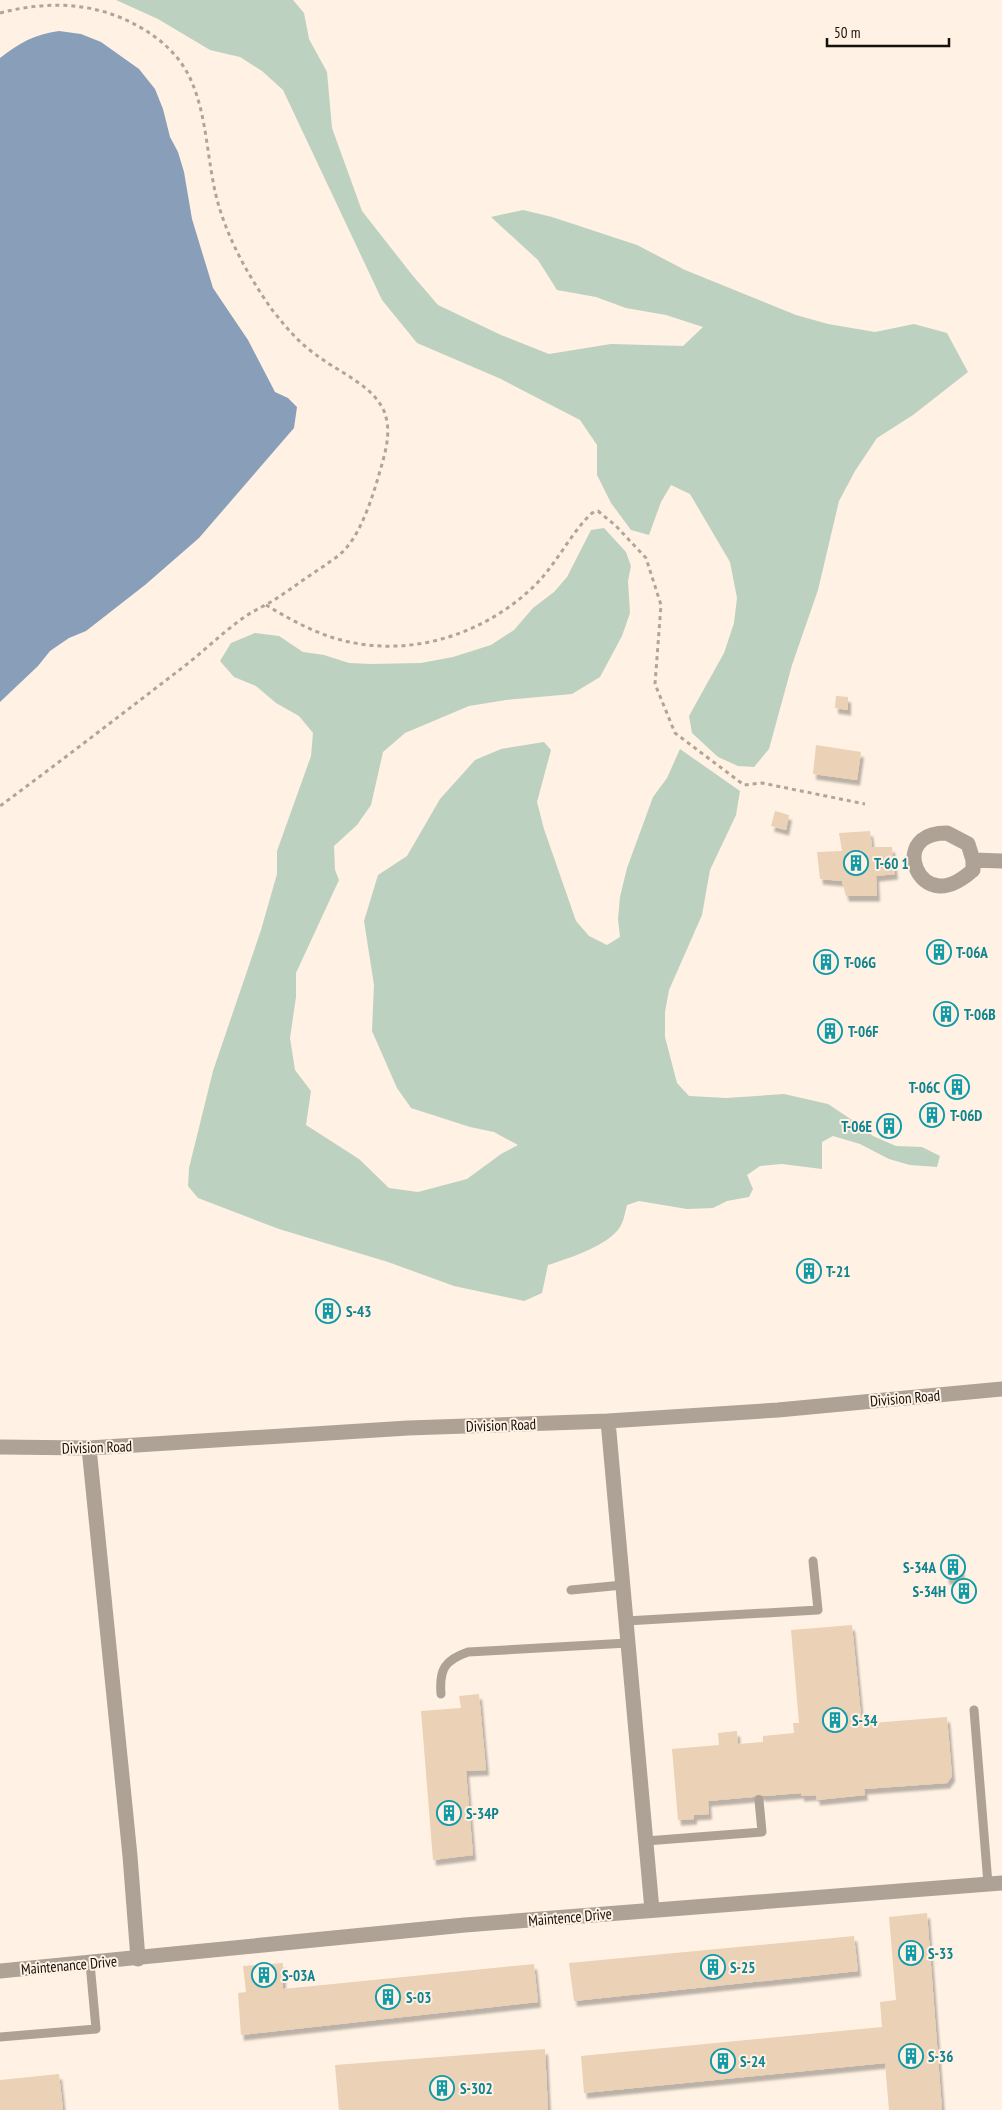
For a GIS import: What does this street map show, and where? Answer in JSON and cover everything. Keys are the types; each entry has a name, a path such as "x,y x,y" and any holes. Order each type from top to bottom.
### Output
{"street":[{"path":"974,860 1002,861"},
{"name":"Division Road","path":"0,1447 89,1448 408,1428 608,1421 778,1410 1002,1389"},
{"path":"608,1421 652,1910"},
{"path":"89,1448 130,1856 138,1959"},
{"name":"Maintence Drive","path":"138,1959 465,1925 995,1883"},
{"name":"Maintenance Drive","path":"0,1971 138,1959"}],"lane":[{"path":"626,1621 818,1610 813,1561"},
{"path":"571,1590 623,1585"},
{"path":"441,1694 440,1680 444,1666 456,1656 468,1652 628,1643"},
{"path":"974,1710 995,1883"},
{"path":"646,1841 762,1832 759,1800"},
{"path":"0,2037 96,2029 90,1963"}],"path":[{"path":"0,13 15,7 35,3 53,1 82,3 127,19 151,33 170,48 187,72 196,93 204,119 213,183 235,248 253,281 295,338 316,355 362,386 376,399 384,411 389,433 382,465 371,498 348,547 309,577 243,618 185,666 0,806"},
{"path":"266,604 301,625 345,641 388,646 430,642 470,629 517,601 540,579 571,536 592,513 598,511 646,558 661,605 655,684 675,733 747,786 755,783 762,784 865,804"}],"green space":[{"path":"116,0 293,0 304,13 309,39 327,72 332,128 362,211 438,305 501,335 549,354 611,344 683,346 703,327 666,315 626,308 596,297 557,290 538,260 491,217 523,210 552,217 637,245 685,270 796,315 828,324 875,332 914,324 947,333 968,372 913,415 877,438 855,471 839,501 818,590 792,665 769,749 754,767 738,766 718,757 692,733 689,716 724,653 734,623 737,598 730,562 690,494 671,485 661,502 649,535 631,530 611,503 597,475 597,445 580,420 501,379 417,343 382,300 283,90 262,71 240,57 210,50 158,19"},
{"path":"604,528 626,552 631,566 628,581 630,613 622,636 600,677 572,694 506,700 469,706 405,733 383,752 371,805 357,825 334,846 335,870 339,880 296,973 296,997 290,1038 295,1070 311,1091 306,1125 359,1159 389,1188 418,1192 467,1179 501,1154 518,1145 494,1132 470,1127 411,1108 397,1088 372,1031 374,985 364,921 378,875 407,856 440,799 475,760 501,749 544,742 551,750 537,802 544,829 576,921 589,936 607,945 620,937 618,919 620,897 627,868 653,797 667,778 680,749 740,791 736,815 710,870 702,915 669,990 665,1012 665,1037 677,1083 689,1096 726,1098 784,1094 828,1104 873,1136 896,1146 922,1147 940,1156 937,1167 910,1165 889,1159 860,1144 833,1136 822,1142 822,1169 782,1164 760,1166 747,1175 753,1189 749,1197 727,1201 713,1208 687,1209 639,1201 627,1205 621,1225 614,1234 597,1246 548,1265 542,1293 524,1301 454,1286 388,1262 279,1229 198,1198 188,1186 189,1168 213,1071 261,930 277,874 277,851 311,756 313,733 299,716 276,703 256,686 234,677 220,661 231,643 255,633 279,636 303,652 324,655 349,663 421,663 453,657 491,645 514,630 533,608 554,592 567,577 591,530"}],"water":[{"path":"59,31 81,34 101,42 139,69 155,89 163,109 170,137 178,152 184,172 192,219 213,288 248,340 275,392 288,398 297,407 294,428 199,538 145,585 86,631 69,638 50,651 38,666 0,702 0,58 28,40 42,34"}],"building":[{"path":"836,696 848,697 848,710 835,708"},
{"path":"816,745 861,752 857,780 813,774"},
{"path":"775,811 789,815 786,830 771,826"},
{"name":"T-60 1","path":"870,831 872,847 892,847 895,874 876,876 877,896 846,896 842,881 820,879 817,852 842,851 839,833"},
{"name":"S-34A","path":"960,1554 962,1578 946,1579 945,1556"},
{"name":"S-34","path":"852,1625 861,1716 871,1715 872,1723 947,1717 952,1776 947,1783 864,1789 865,1795 817,1800 816,1795 801,1796 801,1793 764,1796 758,1794 753,1797 708,1801 709,1814 694,1815 694,1819 678,1820 672,1749 719,1745 718,1733 737,1731 738,1744 763,1742 763,1736 794,1733 793,1723 799,1723 791,1630"},
{"name":"S-34P","path":"479,1694 486,1770 466,1771 473,1855 433,1860 421,1711 461,1708 459,1696"},
{"path":"927,1913 942,2110 889,2110 885,2063 584,2093 581,2056 882,2027 880,2002 896,2000 889,1917"},
{"name":"S-25","path":"854,1936 858,1971 574,2001 569,1963"},
{"name":"S-03","path":"283,1963 283,1989 534,1964 538,2002 241,2035 238,1993 246,1992 243,1966"},
{"name":"S-302","path":"545,2049 548,2110 339,2110 335,2065"},
{"path":"59,2074 63,2110 0,2110 0,2080"}],"place":[{"name":"T-60 1","path":"856,863"},
{"name":"T-06A","path":"939,952"},
{"name":"T-06G","path":"826,962"},
{"name":"T-06B","path":"946,1014"},
{"name":"T-06F","path":"830,1031"},
{"name":"T-06C","path":"957,1087"},
{"name":"T-06D","path":"932,1115"},
{"name":"T-06E","path":"889,1126"},
{"name":"T-21","path":"809,1271"},
{"name":"S-43","path":"328,1311"},
{"name":"S-34A","path":"953,1567"},
{"name":"S-34H","path":"964,1591"},
{"name":"S-34","path":"835,1720"},
{"name":"S-34P","path":"449,1813"},
{"name":"S-33","path":"911,1953"},
{"name":"S-25","path":"713,1967"},
{"name":"S-03A","path":"264,1975"},
{"name":"S-03","path":"388,1997"},
{"name":"S-36","path":"911,2056"},
{"name":"S-24","path":"723,2061"},
{"name":"S-302","path":"442,2088"}]}
